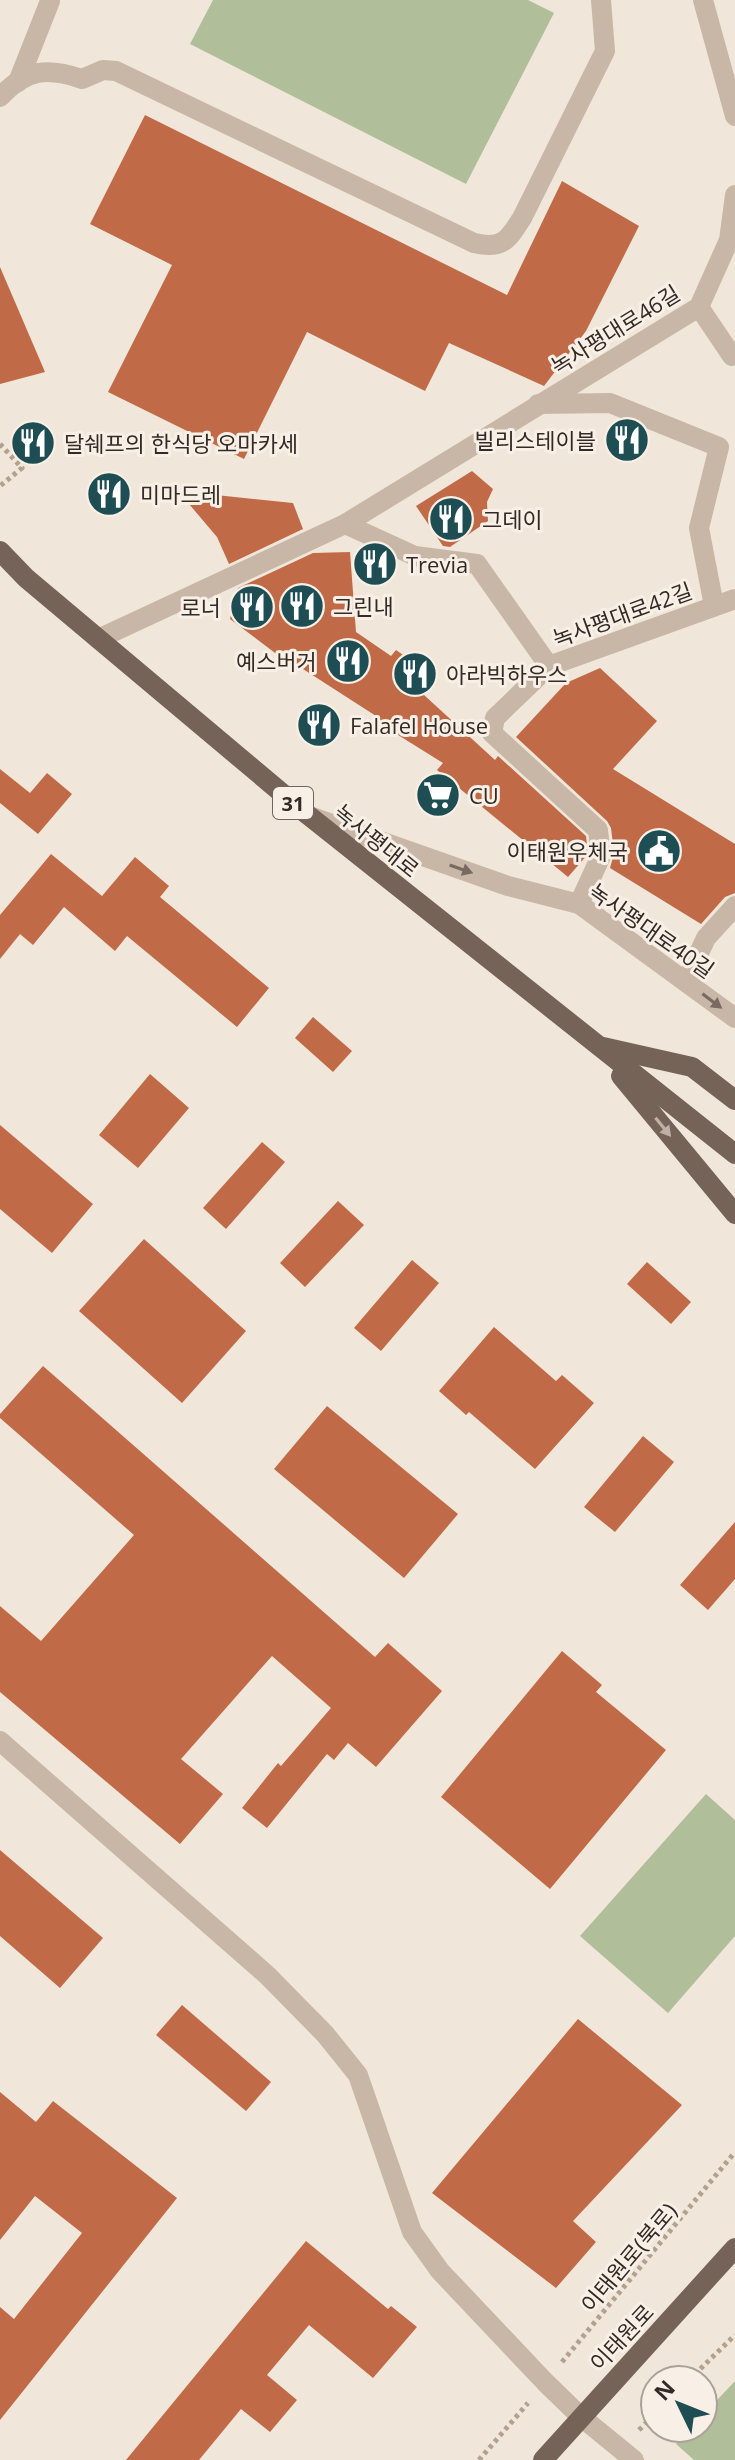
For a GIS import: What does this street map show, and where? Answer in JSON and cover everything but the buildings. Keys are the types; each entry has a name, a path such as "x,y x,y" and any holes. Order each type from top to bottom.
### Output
{"main road":[{"name":"녹사평대로","path":"0,551 26,578 308,815 735,1154"},
{"path":"596,1045 692,1067 735,1100"},
{"path":"596,1045 735,1213"},
{"name":"이태원로","path":"543,2460 735,2248"}],"street":[{"path":"0,97 27,76 45,70 82,79 103,70 116,71 488,247 500,245 522,218 605,51 601,0"},
{"path":"18,82 50,1"},
{"path":"708,2 735,116"},
{"name":"녹사평대로46길","path":"98,639 345,524 699,307 729,240 735,195"},
{"path":"699,307 732,356 735,355"},
{"name":"녹사평대로46길","path":"538,404 610,403 719,447 699,528 714,606"},
{"path":"345,524 415,556 477,564 549,666"},
{"name":"녹사평대로42길","path":"579,904 601,856 598,830 492,733 495,718 549,666 735,599"},
{"name":"녹사평대로40길","path":"308,815 508,886 579,904 735,1018"},
{"path":"686,981 706,938 735,906"},
{"path":"0,1741 267,1975 325,2034 358,2075 412,2232 440,2271 545,2382 580,2416 634,2460"}],"path":[{"path":"0,444 22,468 0,486"},
{"name":"이태원로(북로)","path":"545,2382 735,2152"},
{"path":"705,2364 735,2335"},
{"path":"479,2460 519,2413"}],"green space":[{"path":"213,0 528,0 554,13 466,184 190,44"},
{"path":"706,1794 735,1820 735,1936 668,2013 580,1936"},
{"path":"735,2381 735,2460 694,2460 676,2444 719,2444 719,2398"}],"place":[{"name":"빌리스테이블","path":"627,440"},
{"name":"달쉐프의 한식당 오마카세","path":"33,443"},
{"name":"미마드레","path":"109,494"},
{"name":"그데이","path":"451,519"},
{"name":"Trevia","path":"375,564"},
{"name":"그린내","path":"302,606"},
{"name":"로너","path":"252,607"},
{"name":"예스버거","path":"348,661"},
{"name":"아라빅하우스","path":"415,674"},
{"name":"Falafel House","path":"319,725"},
{"name":"CU","path":"438,795"},
{"name":"이태원우체국","path":"659,851"}]}
